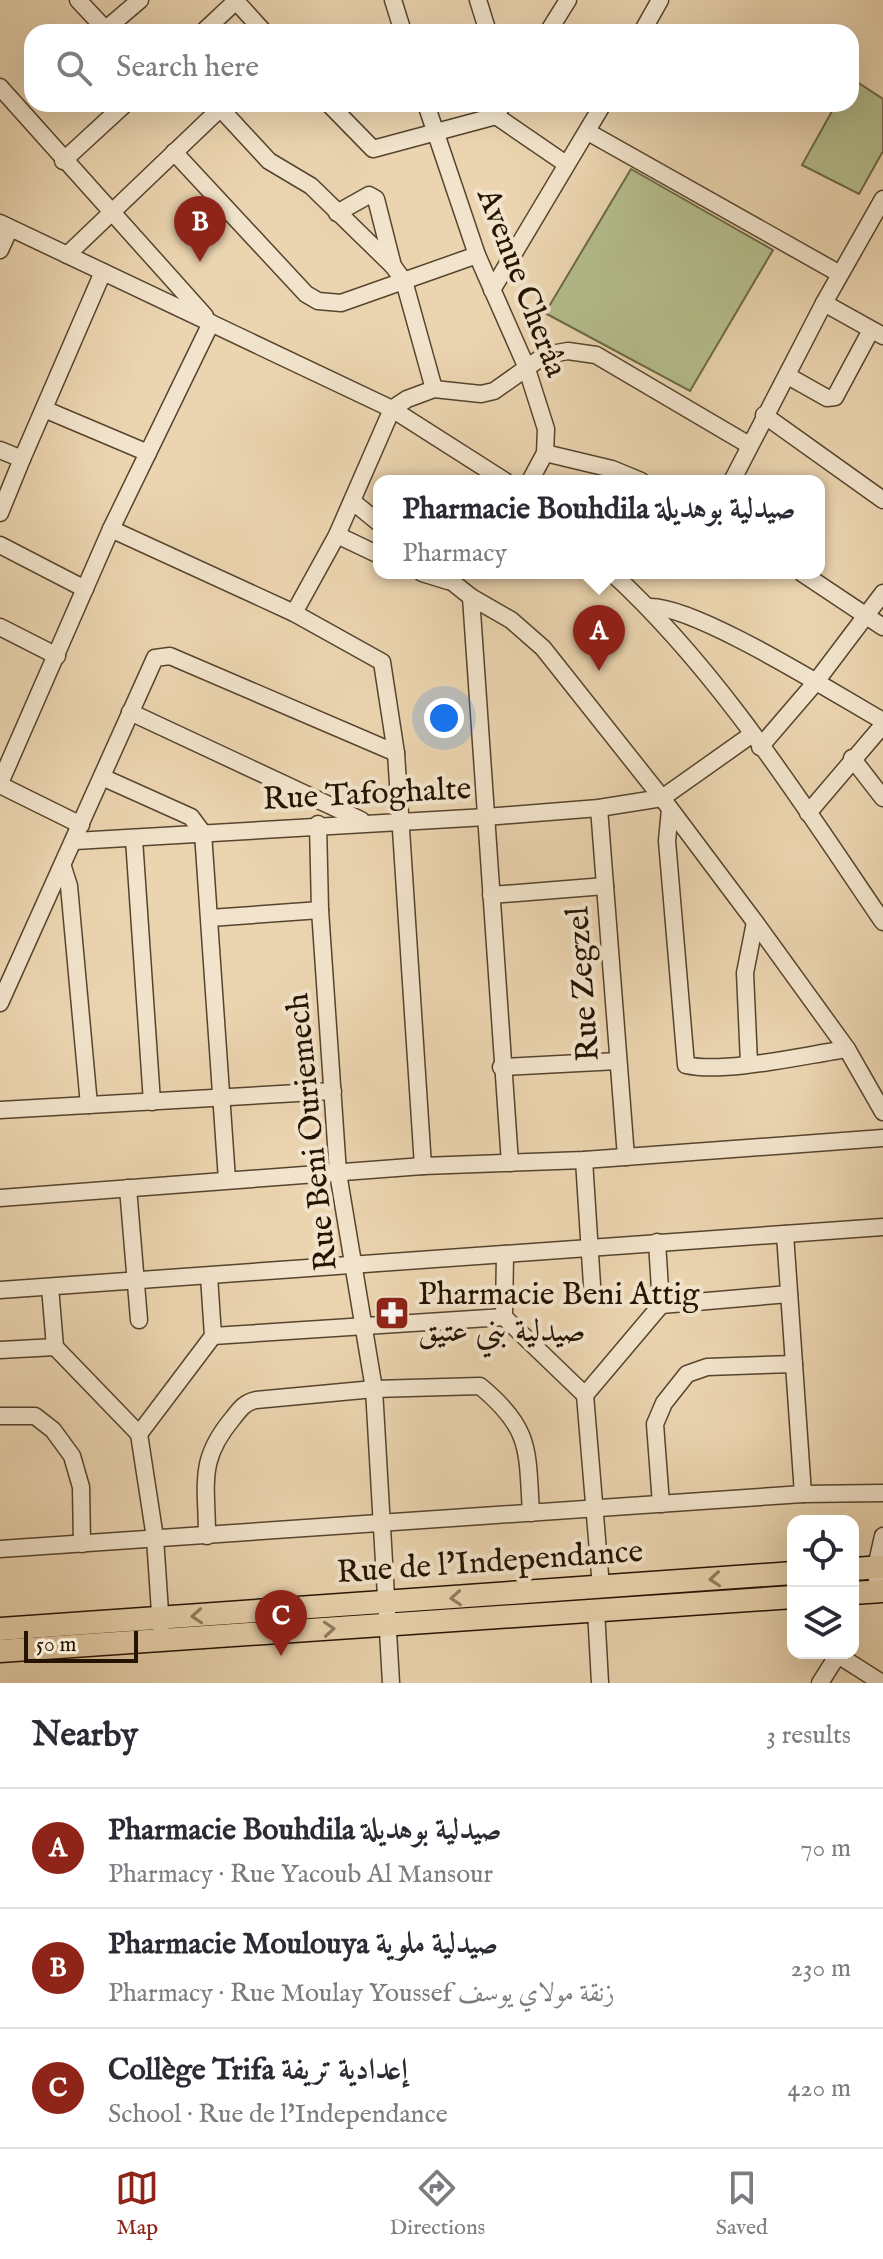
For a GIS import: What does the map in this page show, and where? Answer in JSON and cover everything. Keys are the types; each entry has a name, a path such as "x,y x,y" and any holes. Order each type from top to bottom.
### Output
{"main road":[{"path":"859,1569 880,1567"},
{"name":"Rue de l'Independance","path":"387,1614 601,1587 787,1573"},
{"path":"859,1593 880,1591"},
{"name":"Rue de l'Independance","path":"0,1629 161,1629 387,1614 596,1610 787,1597"},
{"name":"Rue de l'Independance","path":"0,1651 161,1629"}],"street":[{"path":"78,0 100,24"},
{"path":"114,24 140,0"},
{"path":"211,24 236,0 257,24"},
{"path":"393,0 400,24"},
{"path":"478,0 486,24"},
{"path":"553,24 568,0"},
{"path":"646,24 660,0"},
{"path":"0,87 211,323"},
{"path":"63,161 116,112"},
{"path":"67,255 217,112"},
{"path":"228,112 269,161 311,186 393,266 404,281 434,389"},
{"path":"337,112 373,149 494,112"},
{"name":"Avenue Cherâa","path":"428,112 477,255 526,366 546,429 545,453"},
{"path":"502,112 566,164"},
{"path":"492,290 599,112"},
{"path":"588,132 840,274"},
{"path":"174,152 306,294 318,301 341,303 477,255"},
{"path":"337,213 369,195 376,199 393,266"},
{"path":"735,475 824,303 883,199"},
{"path":"0,250 5,226 392,409 496,475"},
{"path":"0,513 103,272"},
{"path":"788,376 827,398 835,397 877,333 824,303"},
{"path":"81,825 0,784 111,529 211,323"},
{"path":"294,613 337,535 392,409 407,399 434,389 481,394 494,391 545,355 568,351 596,355 749,445"},
{"path":"44,409 148,453"},
{"path":"764,415 883,500"},
{"path":"0,450 22,459"},
{"path":"533,475 545,453 626,475"},
{"path":"352,501 373,518"},
{"path":"111,529 294,613 382,662 396,753 423,1166"},
{"path":"337,535 373,552"},
{"path":"0,545 85,589"},
{"path":"447,579 511,620 543,648 666,803 755,922 847,1049 883,1112"},
{"path":"618,579 689,653 808,813 883,922"},
{"path":"811,579 883,627"},
{"path":"666,803 756,741 815,683 883,593"},
{"path":"471,597 510,1163"},
{"path":"648,607 662,606 683,612 883,723 808,813"},
{"path":"0,627 57,656"},
{"path":"0,1003 155,658 170,656 396,753"},
{"path":"130,712 365,822"},
{"path":"852,758 883,798"},
{"path":"102,777 191,817 203,833 227,1180"},
{"path":"666,803 686,1065 749,1063 847,1049"},
{"name":"Rue Tafoghalte","path":"75,841 318,824 486,817 666,803"},
{"name":"Rue Zegzel","path":"599,808 626,1157"},
{"name":"Rue Beni Ouriemech","path":"318,824 320,910 338,1173 374,1389 391,1683"},
{"path":"134,839 152,1102"},
{"path":"63,867 69,886 89,1105"},
{"path":"491,895 605,886"},
{"path":"210,918 320,910"},
{"path":"749,1063 745,973 755,922"},
{"path":"501,1067 618,1061"},
{"path":"0,1110 333,1091"},
{"path":"0,1198 423,1166 584,1160 883,1138"},
{"path":"584,1160 592,1285"},
{"path":"128,1188 139,1320"},
{"path":"0,1290 883,1227"},
{"path":"785,1234 803,1494"},
{"path":"585,1395 661,1305 657,1242"},
{"path":"504,1317 505,1254"},
{"path":"139,1434 213,1336 209,1276"},
{"path":"50,1287 55,1347 139,1434 155,1538 161,1629"},
{"path":"661,1305 789,1294"},
{"path":"213,1336 504,1317 585,1395 601,1587"},
{"path":"0,1350 55,1347"},
{"path":"661,1504 655,1424 664,1403 687,1374 707,1367 794,1364"},
{"path":"207,1536 207,1457 215,1439 243,1406 256,1400 374,1389 480,1386 522,1429 527,1450 531,1513"},
{"path":"0,1416 35,1416 53,1430 72,1456 81,1487 82,1544"},
{"path":"0,1549 803,1494 883,1493"},
{"path":"880,1591 883,1536"},
{"path":"596,1610 600,1683"},
{"path":"820,1683 835,1659"},
{"path":"846,1659 882,1683"}],"green space":[{"path":"859,83 883,99 883,151 859,194 802,165 832,112 859,112"},
{"path":"631,169 773,250 690,391 545,313"}],"place":[{"name":"Pharmacie Moulouya صيدلية ملوية","path":"200,262"},
{"name":"Pharmacie Bouhdila صيدلية بوهديلة","path":"599,671"},
{"name":"Pharmacie Beni Attig صيدلية بني عتيق","path":"392,1313"},
{"name":"Collège Trifa إعدادية تريفة","path":"281,1656"}]}
